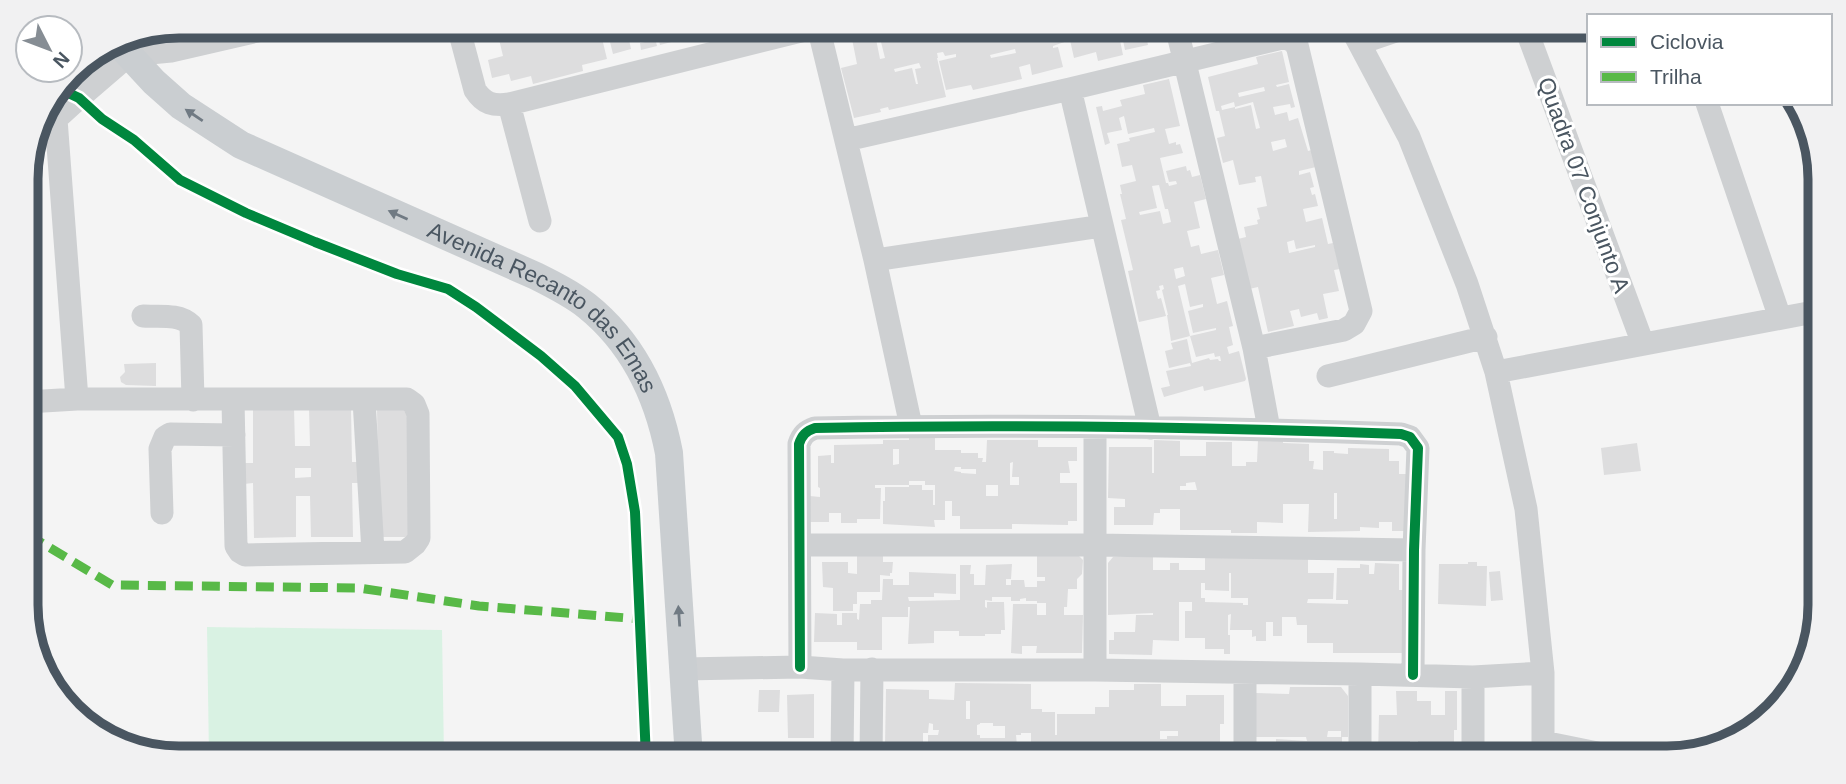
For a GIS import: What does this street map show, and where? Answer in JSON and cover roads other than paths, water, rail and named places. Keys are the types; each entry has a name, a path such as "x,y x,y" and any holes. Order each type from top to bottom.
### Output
{"main road":[{"name":"Avenida Recanto das Emas","path":"124,50 181,106 241,145 536,276 586,305 625,345 640,368 654,398 664,426 669,453 688,746"}],"street":[{"path":"1179,38 1254,348 1269,429"},
{"path":"846,140 1281,38"},
{"path":"1254,348 1344,330 1354,324 1361,311 1297,45 1284,38"},
{"path":"1357,38 1409,137 1467,284 1496,372 1526,509 1543,673 1543,745"},
{"name":"Quadra 07 Conjunto A","path":"1529,38 1643,344"},
{"path":"128,48 171,51 223,39"},
{"path":"461,39 475,90 479,97 495,106 772,39"},
{"path":"822,39 875,260 911,426"},
{"path":"154,82 156,64 171,51"},
{"path":"50,124 79,97 118,53"},
{"path":"1070,89 1150,428"},
{"path":"509,104 540,221"},
{"path":"1708,105 1780,318"},
{"path":"56,119 77,399"},
{"path":"875,260 1102,226"},
{"path":"1496,372 1808,313"},
{"path":"143,316 179,318 191,325 193,400"},
{"path":"1328,376 1486,337"},
{"path":"38,401 77,399 407,399 414,404 418,414 419,538 415,544 405,552 245,555 240,552 236,546 233,400"},
{"path":"364,400 373,552"},
{"path":"800,667 799,444 807,430 911,426 1269,429 1401,434 1410,437 1418,448 1413,675"},
{"path":"1095,428 1095,670"},
{"path":"162,513 160,449 165,437 170,434 234,435"},
{"path":"800,545 1096,545 1414,550"},
{"path":"683,669 800,667 843,670 1095,670 1473,677 1543,673"},
{"path":"871,746 872,669"},
{"path":"842,746 843,670"},
{"path":"1245,673 1245,745"},
{"path":"1360,674 1360,745"},
{"path":"1473,677 1474,745"}]}
